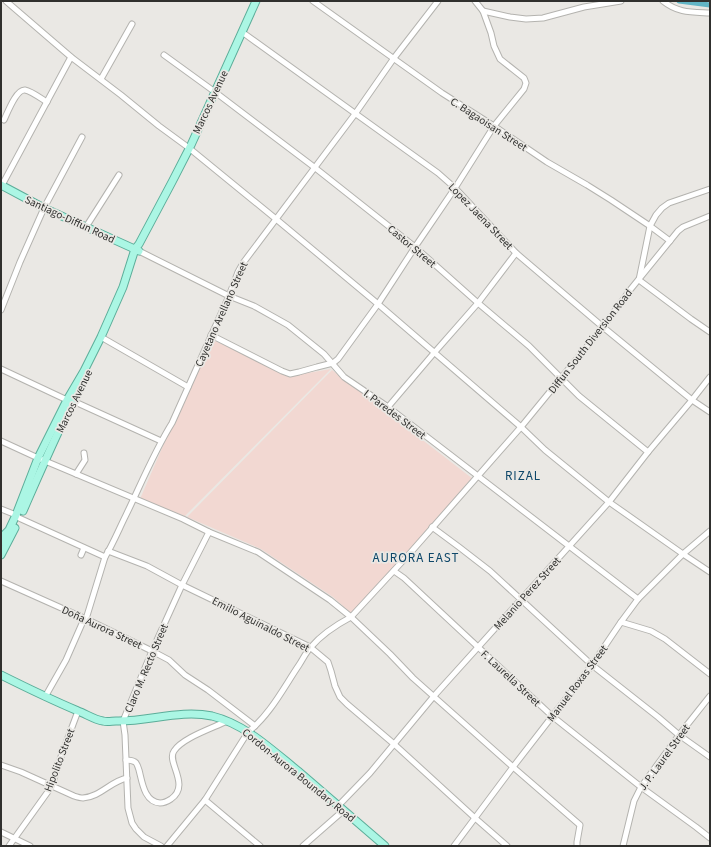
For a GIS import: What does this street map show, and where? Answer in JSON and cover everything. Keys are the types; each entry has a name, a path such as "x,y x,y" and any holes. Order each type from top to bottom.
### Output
{"main road":[{"name":"Marcos Avenue","path":"1,556 41,460 84,371 103,338 138,248 189,148 256,1"},
{"name":"Santiago-Diffun Road","path":"1,186 44,208 138,248"},
{"name":"Marcos Avenue","path":"1,542 18,517"},
{"name":"Cordon-Aurora Boundary Road","path":"1,676 45,697 103,721 143,720 168,715 193,714 212,716 227,721 248,732 385,846"}],"street":[{"path":"6,1 71,57 189,148 378,304 521,427 544,450 609,502 710,572"},
{"name":"C. Bagaoisan Street","path":"313,1 442,94 494,126 546,162 587,185 650,226 670,241"},
{"name":"Cayetano Arellano Street","path":"45,697 66,660 85,619 105,557 161,441 172,423 243,263 355,114 394,58 438,1"},
{"path":"212,335 290,374 333,363 338,359 378,304 494,126 524,89 526,83 524,78 500,59 494,46 483,11 475,1"},
{"path":"483,11 526,19 543,18 584,7 621,1"},
{"path":"663,1 681,11 710,13"},
{"path":"101,79 132,24"},
{"name":"Lopez Jaena Street","path":"242,32 438,173 455,188 516,253 692,400 710,412"},
{"name":"Castor Street","path":"164,55 314,167 415,247 529,346 579,396 648,452"},
{"path":"1,186 71,57"},
{"path":"4,120 14,99 18,93 22,91 25,90 47,102"},
{"path":"1,310 44,208 82,137"},
{"path":"86,227 119,175"},
{"path":"710,189 669,203 656,215 650,226 639,280 710,332"},
{"name":"Diffun South Diversion Road","path":"168,846 204,800 248,732 255,726 277,699 310,648 336,625 351,617 478,476 521,427 603,327 630,290 678,231 683,227 710,216"},
{"name":"I. Paredes Street","path":"138,248 229,296 254,306 288,325 324,354 344,377 388,407 638,599"},
{"path":"388,407 478,303 516,253"},
{"path":"103,338 188,387"},
{"path":"1,369 161,441"},
{"name":"Melanio Perez Street","path":"303,846 341,808 434,696 609,502 710,377"},
{"path":"1,441 41,460 134,498 209,532 258,552 330,600 351,617 414,678 580,825 577,846"},
{"path":"76,474 85,460 84,453"},
{"path":"1,509 105,557"},
{"path":"432,527 490,571 592,665 679,735 710,757"},
{"name":"Manuel Roxas Street","path":"454,846 592,665 638,599 683,554 710,531"},
{"name":"Claro M. Recto Street","path":"161,846 144,837 132,823 128,808 123,721 152,651 182,585 209,532"},
{"path":"72,547 82,547"},
{"path":"81,555 82,547"},
{"name":"Emilio Aguinaldo Street","path":"108,551 147,566 182,585 310,648 328,662 340,697 507,846"},
{"name":"F. Laurella Street","path":"394,571 404,578 552,716 710,838"},
{"name":"Doña Aurora Street","path":"1,581 85,619 169,660 185,675 208,690 255,726"},
{"path":"621,622 651,631 658,635 671,643 710,674"},
{"name":"J. P. Laurel Street","path":"623,846 634,801 641,786 710,696"},
{"name":"Hipolito Street","path":"10,846 52,786 59,762 78,711"},
{"path":"126,760 137,764 144,790 150,799 161,803 168,802 174,797 179,784 178,774 172,758 172,753 181,743 227,721"},
{"path":"1,765 21,772 74,796 83,798 92,796 116,781 127,778"},
{"path":"204,800 260,846"},
{"path":"1,832 30,846"}],"shaded area":[{"path":"213,340 251,357 284,375 302,374 331,369 185,516 140,499 166,439"},
{"path":"332,370 473,479 352,614 333,597 261,549 187,517"}],"waterway":[{"path":"679,1 710,5"}],"district":[{"name":"RIZAL","path":"523,475"},
{"name":"AURORA EAST","path":"416,557"}]}
